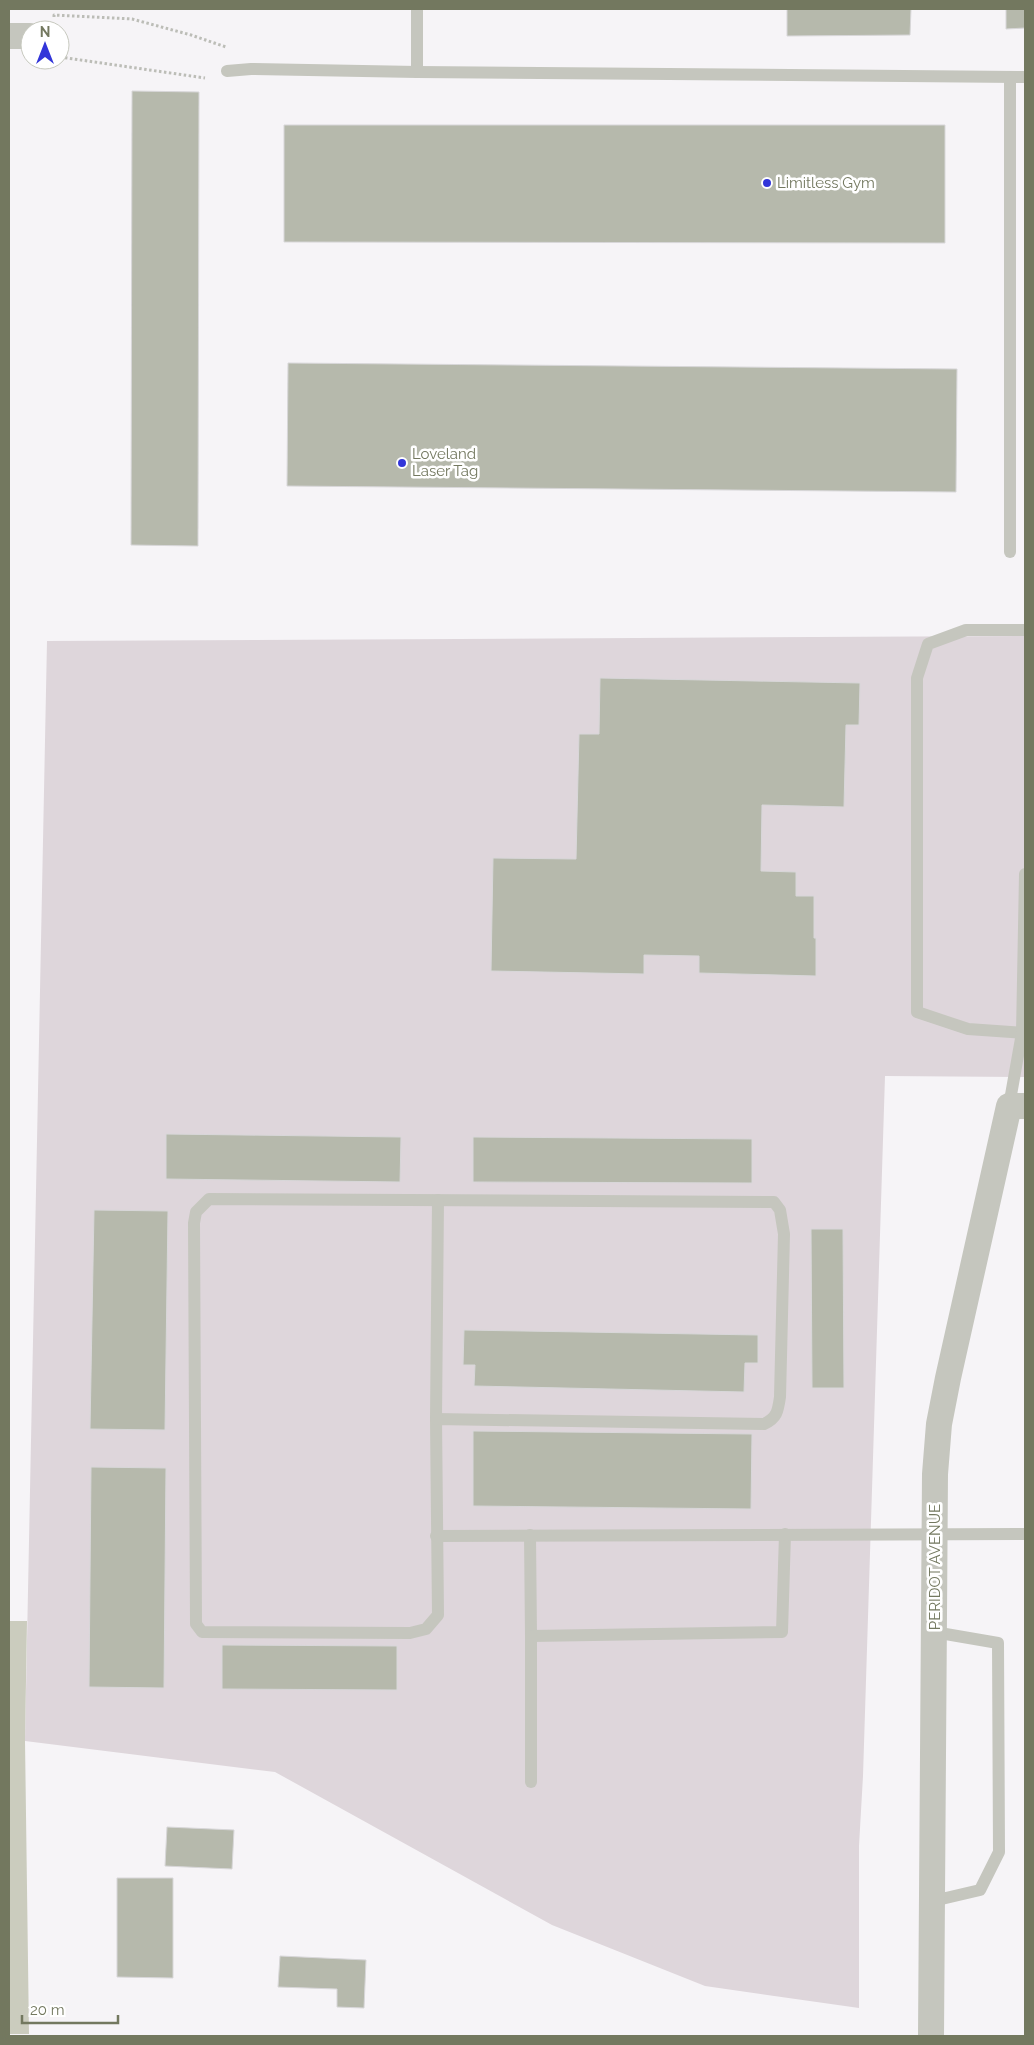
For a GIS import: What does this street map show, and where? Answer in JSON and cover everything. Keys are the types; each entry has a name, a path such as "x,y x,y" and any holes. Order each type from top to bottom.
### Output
{"street":[{"name":"PERIDOT AVENUE","path":"931,2036 935,1474 940,1424 948,1378 1017,1106"}],"lane":[{"path":"417,9 418,72"},
{"path":"227,71 251,69 1025,77"},
{"path":"1010,77 1010,552"},
{"path":"1024,1033 968,1029 917,1012 917,678 928,644 966,630 1025,630"},
{"path":"1017,1106 1024,1033 1025,874"},
{"path":"436,1419 764,1424 774,1420 778,1414 780,1397 784,1234 780,1210 774,1202 438,1200 209,1199 196,1212 194,1223 196,1624 202,1632 410,1634 426,1629 438,1615 436,1419 438,1200"},
{"path":"531,1636 782,1632 785,1534"},
{"path":"436,1536 1025,1534"},
{"path":"530,1535 531,1782"},
{"path":"932,1901 980,1890 999,1852 998,1643 934,1632"}],"path":[{"path":"53,20 54,15 132,19 224,46 251,69"},
{"path":"70,58 206,78"}],"shaded area":[{"path":"1025,636 1025,1077 885,1076 863,1776 859,1846 859,2008 705,1986 552,1925 275,1772 25,1741 47,641"},
{"path":"9,1621 27,1621 25,1741 29,2034 9,2034"}],"building":[{"path":"787,9 911,9 910,35 787,36"},
{"path":"1006,9 1025,9 1025,28 1006,29"},
{"path":"132,91 199,92 198,546 131,545"},
{"path":"284,125 945,125 945,243 284,242"},
{"path":"288,363 957,369 956,492 287,486"},
{"path":"600,678 860,683 859,725 846,725 844,807 762,805 761,871 796,872 796,896 814,896 816,976 699,973 699,956 644,955 644,974 491,971 493,858 576,859 579,734 599,734"},
{"path":"166,1134 401,1137 400,1182 166,1179"},
{"path":"473,1137 752,1139 752,1183 473,1182"},
{"path":"94,1210 168,1211 165,1430 90,1429"},
{"path":"811,1229 843,1229 844,1388 812,1388"},
{"path":"464,1330 758,1335 758,1363 745,1363 744,1392 474,1386 475,1365 463,1365"},
{"path":"473,1431 752,1434 751,1509 473,1506"},
{"path":"91,1467 166,1468 164,1688 89,1687"},
{"path":"222,1645 397,1646 397,1690 222,1689"},
{"path":"167,1827 234,1830 232,1869 165,1866"},
{"path":"117,1878 173,1878 173,1978 117,1977"},
{"path":"280,1956 366,1960 364,2008 337,2007 337,1989 278,1987"}],"place":[{"name":"Limitless Gym","path":"767,183"},
{"name":"Loveland Laser Tag","path":"402,463"}]}
